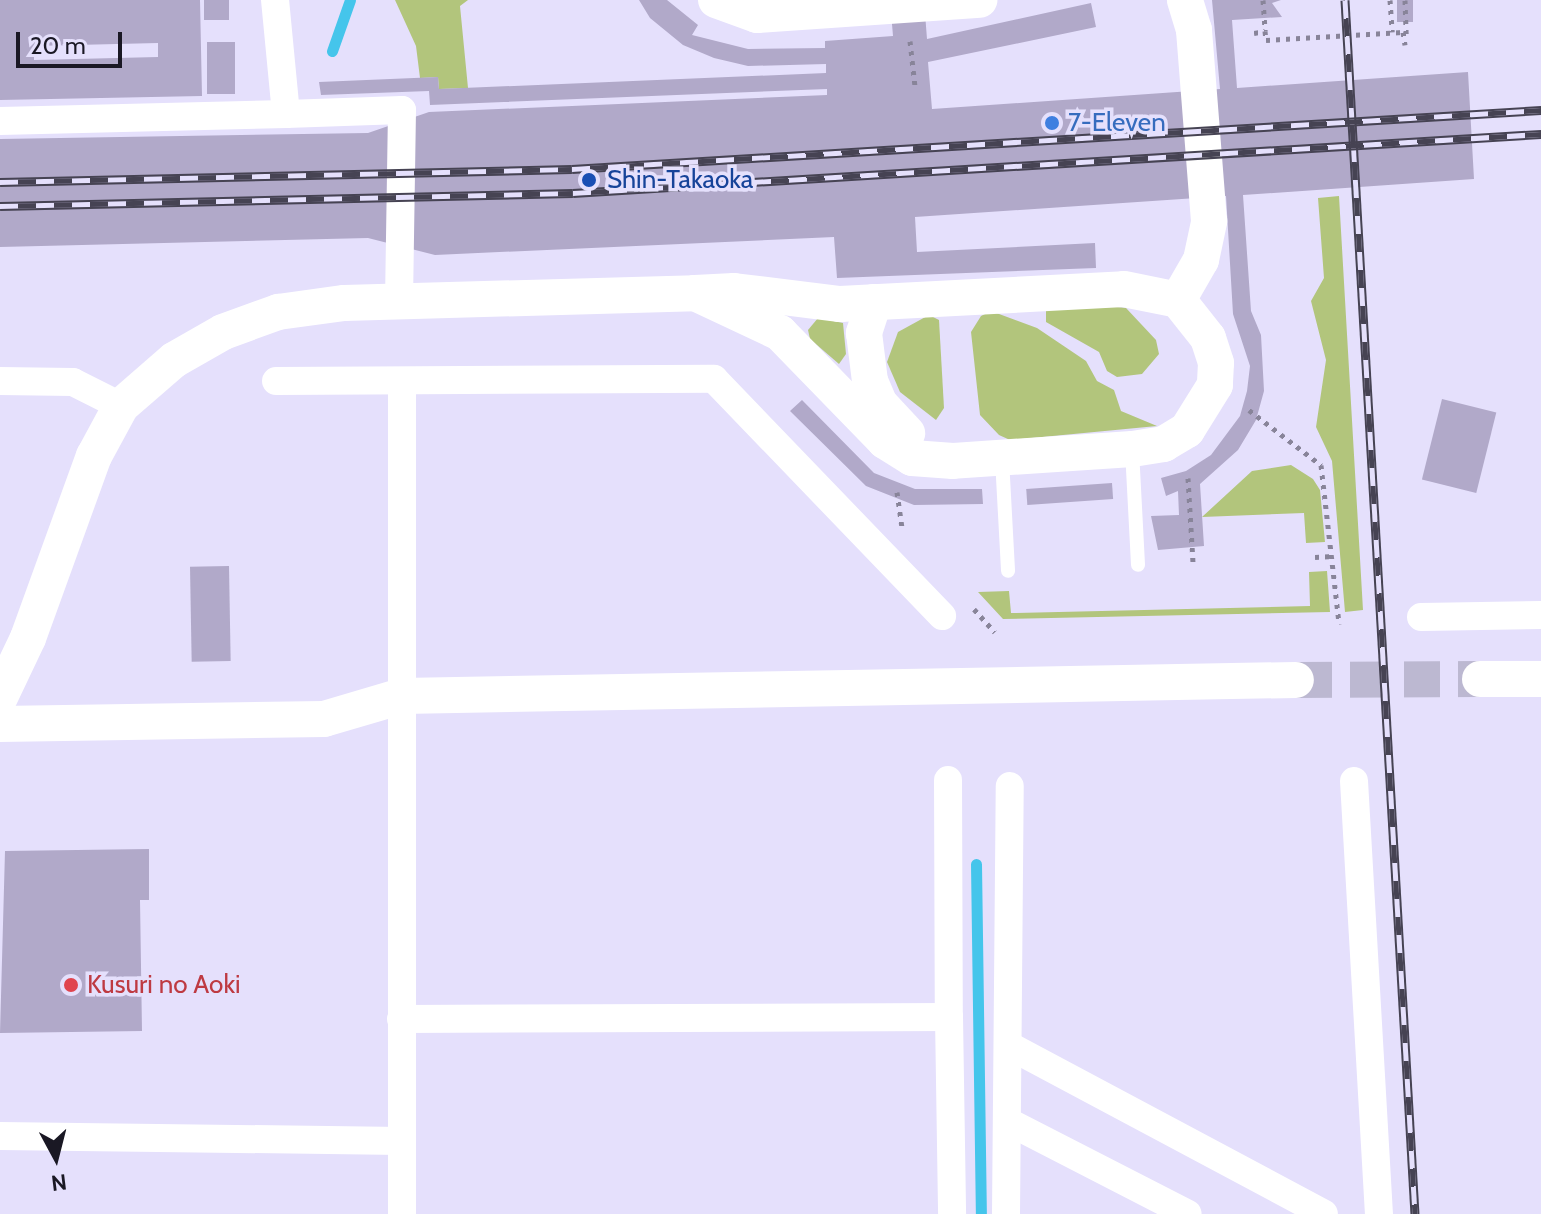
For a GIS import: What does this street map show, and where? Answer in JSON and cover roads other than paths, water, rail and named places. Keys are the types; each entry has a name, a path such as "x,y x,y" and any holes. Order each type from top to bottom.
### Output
{"street":[{"path":"275,0 286,114"},
{"path":"716,0 757,15 822,7 979,0"},
{"path":"1178,300 1209,240 1194,30 1185,0"},
{"path":"0,121 402,110 399,300"},
{"path":"0,697 31,631 94,456 121,406 174,360 223,332 278,312 399,300 734,291 804,303 874,302 1124,289 1178,300 1208,338 1216,363 1215,385 1187,430 1164,444 1132,449 953,461 912,458 885,441 780,333 695,293"},
{"path":"874,302 864,333 865,360 880,404 926,449 953,461"},
{"path":"276,381 714,379 942,616"},
{"path":"0,381 73,382 121,406"},
{"path":"402,381 402,1214"},
{"path":"1421,617 1541,615"},
{"path":"1480,679 1541,679"},
{"path":"0,724 324,719 402,696 1296,680"},
{"path":"948,780 952,1214"},
{"path":"1354,781 1379,1214"},
{"path":"1006,1214 1010,786"},
{"path":"401,1019 949,1017"},
{"path":"1008,1045 1324,1214"},
{"path":"1007,1121 1188,1214"},
{"path":"0,1136 402,1141"}],"lane":[{"path":"1132,449 1138,565"},
{"path":"1002,458 1008,571"}],"waterway":[{"path":"332,51 350,0"},
{"path":"976,864 981,1214"}],"tunnel":[{"path":"1296,680 1480,679"}],"railway":[{"path":"1345,0 1415,1214"},
{"path":"0,182 572,169 1541,110"},
{"path":"0,206 573,193 1541,134"}],"place":[{"name":"7-Eleven","path":"1052,123"},
{"name":"Shin-Takaoka","path":"589,180"},
{"name":"Kusuri no Aoki","path":"71,985"}]}
